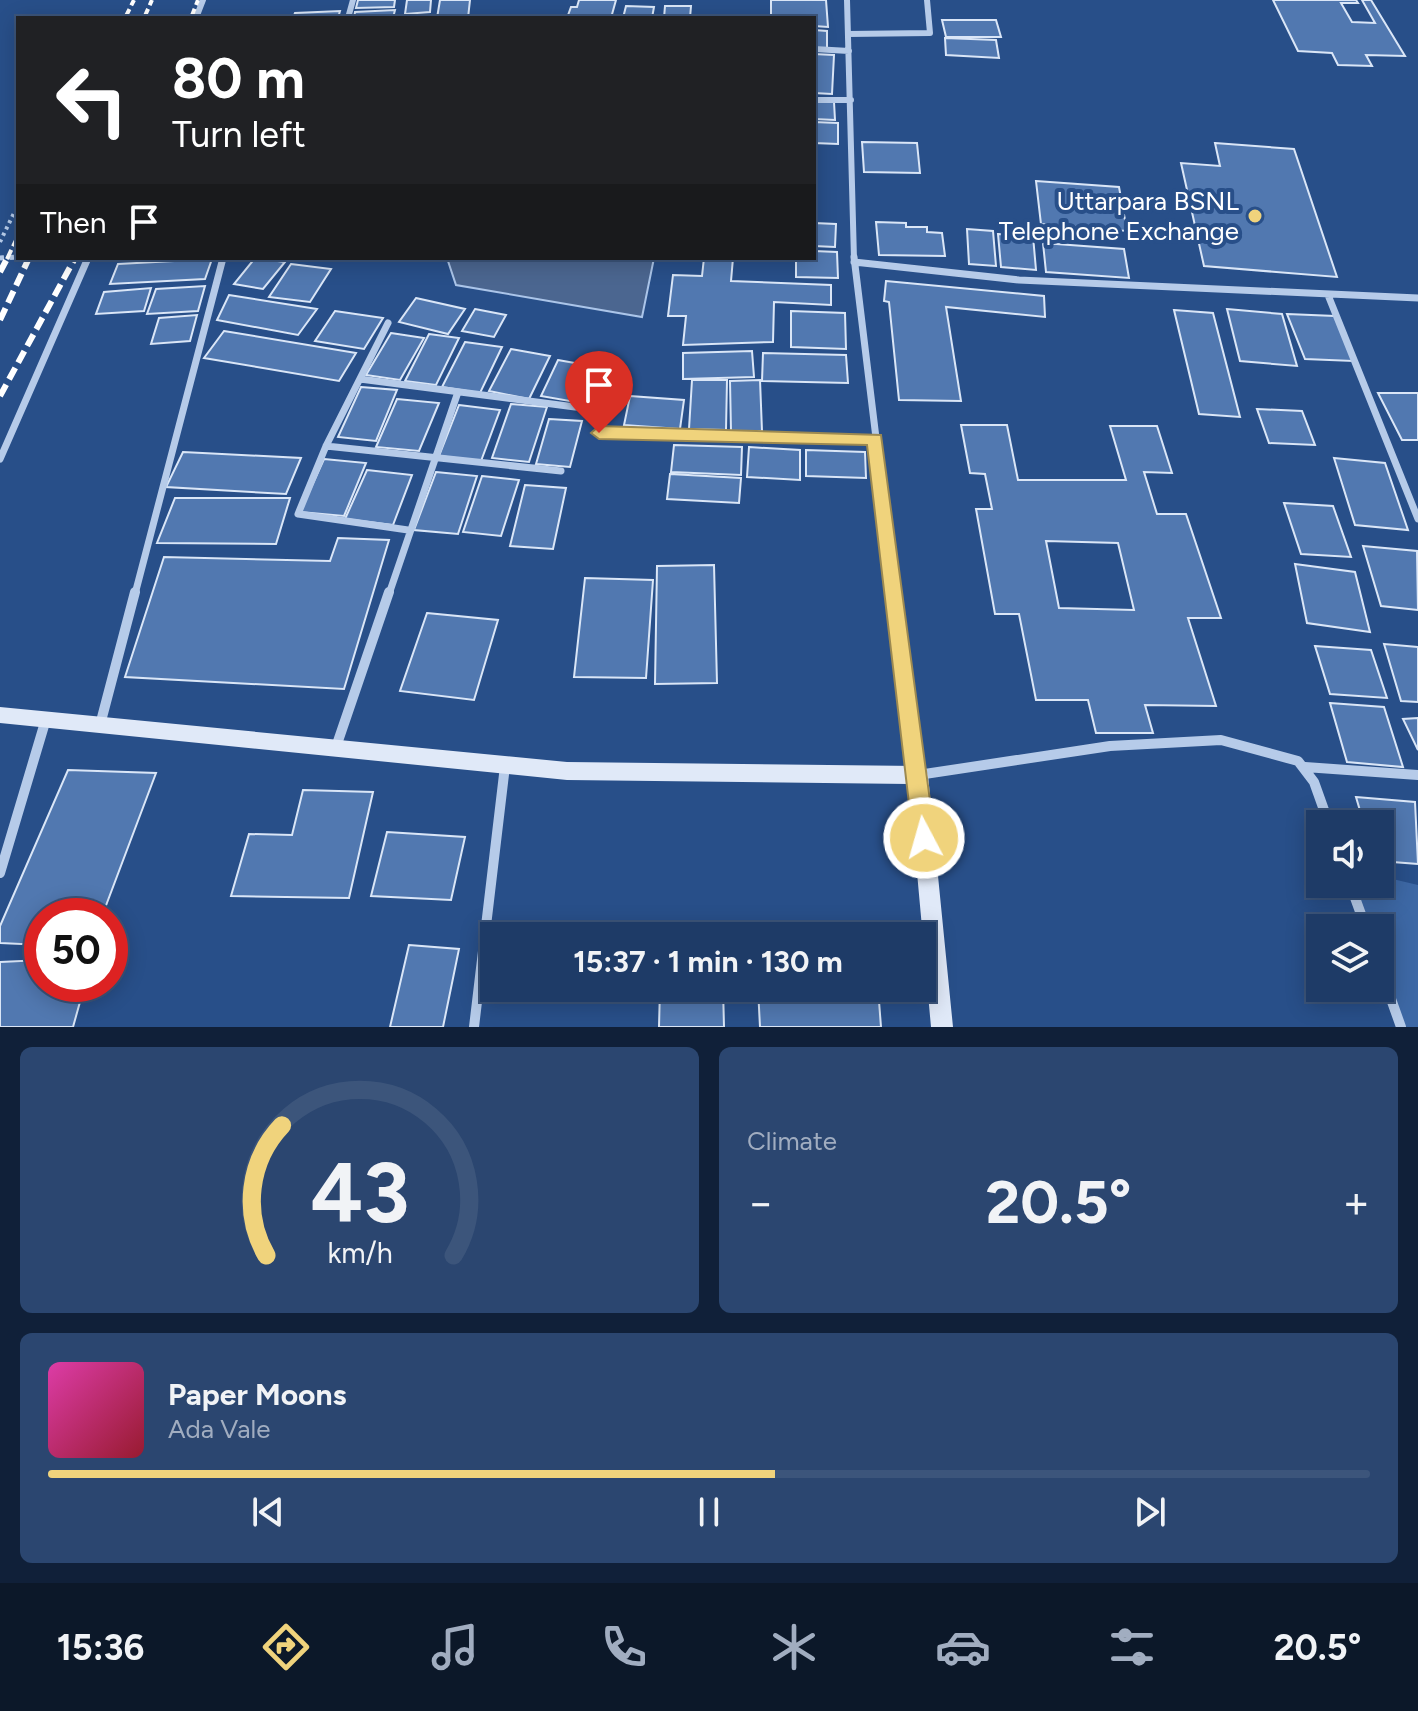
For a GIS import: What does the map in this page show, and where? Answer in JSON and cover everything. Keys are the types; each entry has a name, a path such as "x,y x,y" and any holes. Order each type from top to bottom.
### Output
{"main road":[{"path":"0,715 567,771 918,775 942,1027"}],"street":[{"path":"847,0 854,262 918,775 1110,746 1221,740 1292,757 1305,767 1324,810"},
{"path":"848,34 930,33 927,0"},
{"path":"816,49 849,51"},
{"path":"816,100 851,100"},
{"path":"0,459 87,260"},
{"path":"100,725 222,260"},
{"path":"854,262 1019,280 1418,298"},
{"path":"1328,295 1418,519"},
{"path":"388,323 326,446 298,514 408,530"},
{"path":"360,379 575,407"},
{"path":"335,748 458,392"},
{"path":"599,433 875,439"},
{"path":"326,446 561,471"},
{"path":"0,873 46,719"},
{"path":"474,1027 505,765"},
{"path":"1305,767 1418,775"},
{"path":"1392,1002 1401,1027"}],"path":[{"path":"0,242 14,213"}],"shaded area":[{"path":"448,260 654,260 642,317 456,285"},
{"path":"1394,879 1418,885 1418,1027 1406,1027 1394,997 1394,914 1361,914 1354,898 1394,898"}],"building":[{"path":"358,0 395,0 394,7 356,8"},
{"path":"407,0 431,0 430,12 405,14"},
{"path":"440,0 470,0 468,16 437,16"},
{"path":"579,0 616,0 612,16 568,16 571,7 577,7"},
{"path":"771,0 826,0 828,27 816,26 816,16 771,16"},
{"path":"1273,0 1356,0 1358,3 1341,3 1352,22 1375,23 1362,0 1371,0 1405,56 1366,55 1372,66 1338,65 1332,53 1298,51"},
{"path":"626,6 654,7 652,16 624,16"},
{"path":"665,6 691,6 690,16 664,16"},
{"path":"395,10 394,16 354,16 355,12"},
{"path":"340,11 339,16 294,16 295,13"},
{"path":"942,20 996,20 1001,37 946,37"},
{"path":"816,30 827,31 827,48 816,48"},
{"path":"945,38 996,40 999,58 946,55"},
{"path":"816,54 834,55 832,94 816,93"},
{"path":"816,101 834,102 835,120 816,119"},
{"path":"816,122 838,123 838,144 816,143"},
{"path":"862,142 917,143 920,173 864,172"},
{"name":"Uttarpara BSNL Telephone Exchange","path":"1215,143 1294,149 1337,277 1204,266 1181,163 1220,166"},
{"path":"1036,181 1119,187 1127,231 1041,224"},
{"path":"876,222 906,223 906,227 927,227 927,232 942,233 945,256 879,255"},
{"path":"816,223 836,224 835,247 816,246"},
{"path":"967,229 993,231 996,266 969,264"},
{"path":"998,234 1033,236 1036,270 1001,267"},
{"path":"1043,243 1124,249 1129,278 1046,272"},
{"path":"816,251 837,252 838,278 796,277 796,260 816,260"},
{"path":"212,260 205,279 110,284 118,264"},
{"path":"253,260 285,262 263,289 234,284"},
{"path":"704,260 733,260 731,281 831,285 831,305 774,302 773,342 683,345 686,316 668,316 673,275 702,276"},
{"path":"291,264 331,269 310,302 269,297"},
{"path":"886,281 1044,296 1045,317 946,307 961,401 899,400 889,302 884,301"},
{"path":"205,286 198,311 147,314 156,289"},
{"path":"151,288 144,311 96,314 104,292"},
{"path":"229,295 317,309 298,335 217,320"},
{"path":"416,298 465,309 448,334 399,322"},
{"path":"475,309 506,315 494,337 462,331"},
{"path":"1227,309 1282,314 1297,366 1240,361"},
{"path":"1174,310 1213,313 1240,417 1199,414"},
{"path":"335,311 383,318 364,349 315,341"},
{"path":"791,311 845,313 846,349 791,347"},
{"path":"1287,314 1335,316 1353,361 1305,359"},
{"path":"197,315 190,341 151,344 159,318"},
{"path":"224,331 356,353 339,381 204,358"},
{"path":"391,333 424,338 400,380 366,375"},
{"path":"429,334 459,338 436,385 405,381"},
{"path":"465,342 502,347 480,393 442,387"},
{"path":"511,349 550,356 529,399 489,391"},
{"path":"752,351 754,377 683,379 683,353"},
{"path":"763,353 846,355 848,383 762,381"},
{"path":"558,360 597,367 581,403 541,396"},
{"path":"692,380 727,380 726,430 689,429"},
{"path":"760,380 762,431 731,432 730,381"},
{"path":"361,387 397,390 376,441 338,437"},
{"path":"1378,393 1418,393 1418,440 1402,440"},
{"path":"630,396 684,400 680,429 624,425"},
{"path":"397,399 439,403 419,451 376,447"},
{"path":"511,404 547,407 529,462 492,458"},
{"path":"459,405 500,410 481,461 439,456"},
{"path":"1257,409 1302,411 1315,445 1269,443"},
{"path":"549,419 582,421 570,467 536,464"},
{"path":"961,425 1007,425 1018,480 1126,480 1110,426 1157,426 1172,473 1144,472 1157,514 1186,514 1221,618 1188,618 1216,706 1145,705 1153,733 1096,733 1088,700 1036,700 1019,614 995,614 976,509 992,509 985,474 970,473","holes":["1046,541 1118,543 1134,610 1059,608"]},
{"path":"674,445 742,447 741,475 671,472"},
{"path":"749,447 800,450 800,480 747,477"},
{"path":"806,450 865,452 866,478 806,476"},
{"path":"183,452 301,458 286,494 166,487"},
{"path":"1334,458 1385,463 1408,530 1355,525"},
{"path":"324,459 366,463 344,516 300,512"},
{"path":"367,470 412,475 393,525 345,519"},
{"path":"436,472 477,476 458,534 414,530"},
{"path":"670,474 741,478 739,503 667,499"},
{"path":"482,476 519,480 501,536 463,532"},
{"path":"525,485 566,488 553,549 510,546"},
{"path":"175,498 290,498 276,544 157,543"},
{"path":"1284,503 1333,506 1351,557 1301,554"},
{"path":"338,538 389,540 344,689 125,677 164,557 330,561"},
{"path":"1363,546 1417,551 1418,610 1381,606"},
{"path":"1295,564 1355,572 1370,632 1307,623"},
{"path":"714,565 717,683 655,684 657,566"},
{"path":"585,578 653,580 646,678 574,677"},
{"path":"427,613 498,620 474,700 400,691"},
{"path":"1384,644 1418,647 1418,702 1401,701"},
{"path":"1315,646 1371,650 1387,698 1330,694"},
{"path":"1330,703 1384,707 1403,767 1347,762"},
{"path":"1418,718 1418,750 1403,719"},
{"path":"68,770 156,773 109,898 24,898 24,944 0,943 0,926"},
{"path":"303,790 373,792 349,898 231,896 249,834 292,835"},
{"path":"1356,797 1415,802 1418,864 1394,862 1394,810 1360,810"},
{"path":"387,832 465,837 451,900 371,896"},
{"path":"409,945 459,949 443,1027 390,1027"},
{"path":"24,961 24,1002 80,1002 73,1027 0,1027 0,962"},
{"path":"660,1002 723,1002 724,1027 659,1027"},
{"path":"759,1002 879,1002 881,1027 760,1027"}],"railway":[{"path":"126,16 134,0"},
{"path":"145,16 152,0"},
{"path":"192,16 198,0"},
{"path":"8,258 16,240"},
{"path":"0,272 8,258"},
{"path":"0,320 28,260"},
{"path":"0,396 74,260"}],"place":[{"name":"Uttarpara BSNL Telephone Exchange","path":"1255,216"}],"route":[{"path":"599,433 875,439 924,838"}]}
